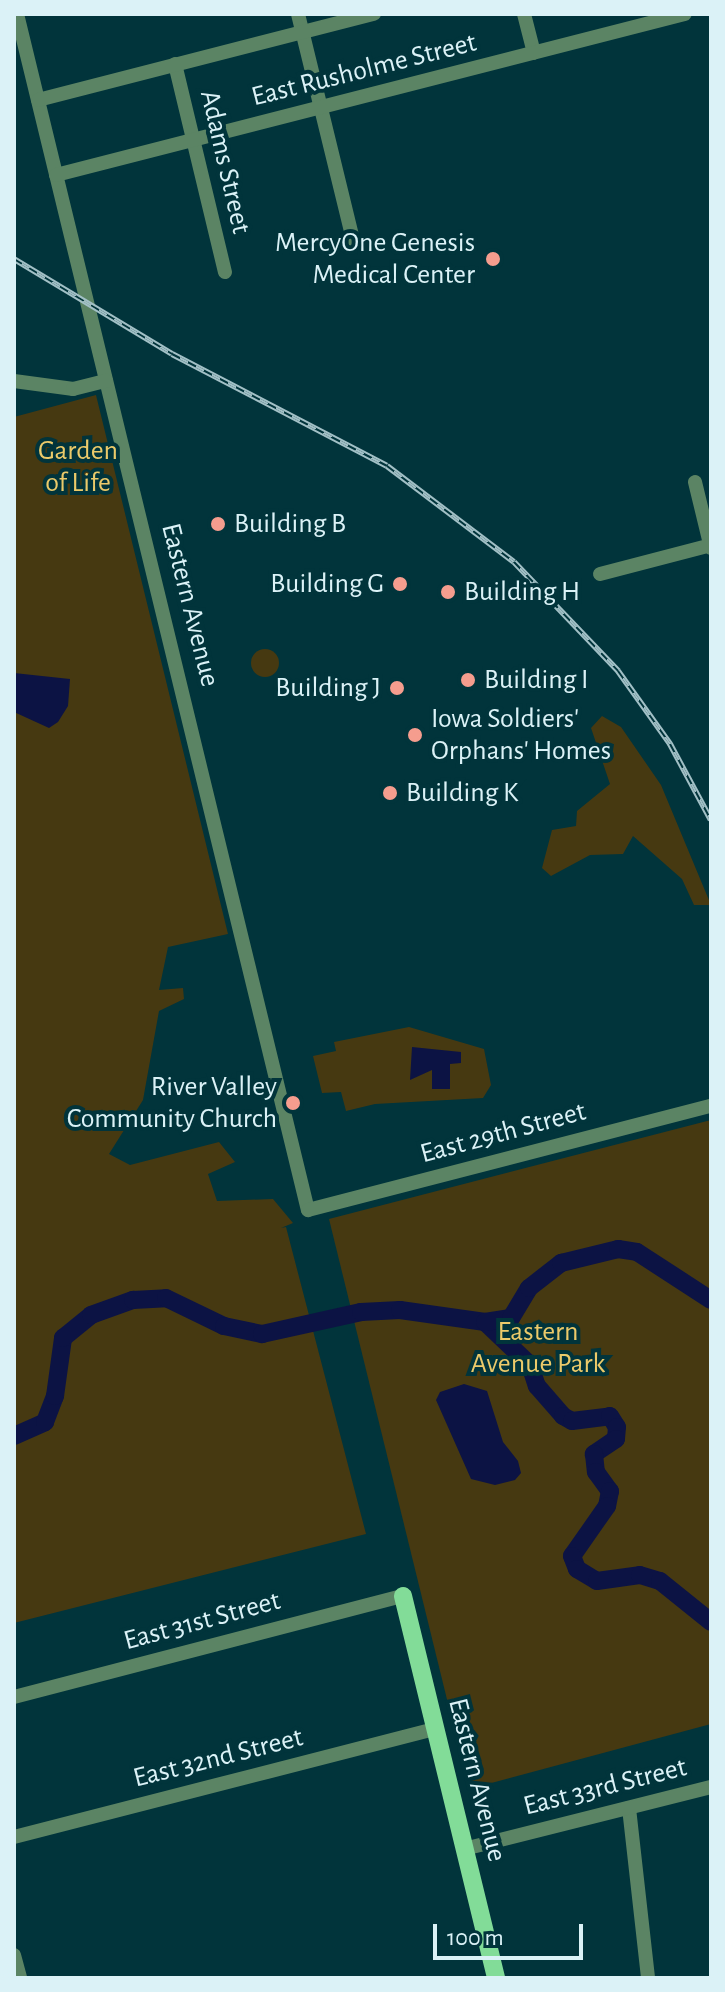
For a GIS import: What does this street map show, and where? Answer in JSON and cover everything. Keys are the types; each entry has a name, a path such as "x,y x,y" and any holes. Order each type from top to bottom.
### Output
{"main road":[{"name":"Eastern Avenue","path":"403,1596 496,1978"}],"street":[{"name":"Eastern Avenue","path":"17,14 308,1210"},
{"path":"298,14 353,239"},
{"path":"38,100 374,14"},
{"path":"524,14 534,53"},
{"name":"East Rusholme Street","path":"56,175 685,14"},
{"name":"Adams Street","path":"175,64 225,272"},
{"path":"14,381 73,389 106,381"},
{"path":"600,574 711,546 695,482"},
{"name":"East 29th Street","path":"308,1210 711,1106"},
{"name":"East 31st Street","path":"14,1697 403,1596"},
{"name":"East 32nd Street","path":"14,1837 435,1729"},
{"name":"East 33rd Street","path":"464,1849 711,1787"},
{"path":"629,1808 648,1978"},
{"path":"14,1955 20,1978"}],"green space":[{"name":"Garden of Life","path":"96,395 228,934 168,947 159,990 183,988 184,999 159,1011 143,1100 109,1154 130,1165 219,1142 235,1162 208,1174 217,1201 273,1199 293,1223 281,1228 286,1227 366,1534 14,1623 14,417"},
{"path":"265,649 275,653 279,663 275,673 265,677 255,673 251,663 255,653"},
{"path":"602,716 621,727 661,785 711,905 694,905 682,879 633,836 623,854 590,855 551,876 542,868 552,830 576,826 577,811 610,784 591,728"},
{"path":"409,1027 484,1049 491,1085 483,1098 375,1104 346,1111 341,1092 322,1093 313,1056 336,1051 334,1042"},
{"name":"Eastern Avenue Park","path":"711,1120 711,1724 469,1789 329,1219"}],"shaded area":[{"path":"14,673 70,679 68,706 58,722 49,728 14,712"},
{"path":"412,1047 461,1052 461,1063 450,1064 450,1089 432,1089 432,1070 410,1080"},
{"path":"464,1384 487,1391 503,1442 518,1461 521,1473 515,1480 495,1485 471,1479 436,1400 440,1392"}],"waterway":[{"path":"14,1436 45,1422 55,1396 63,1338 91,1315 133,1300 166,1298 224,1326 262,1334 361,1312 400,1310 485,1322 511,1318 529,1288 561,1263 618,1249 637,1252 711,1300"},
{"path":"485,1322 530,1365 537,1386 563,1416 572,1421 610,1416 617,1427 616,1439 594,1454 596,1472 610,1491 607,1506 572,1556 577,1569 597,1581 640,1575 660,1581 711,1622"}],"railway":[{"path":"14,259 172,354 387,466 514,562 618,671 670,744 711,820"}],"place":[{"name":"MercyOne Genesis Medical Center","path":"493,259"},
{"name":"Building B","path":"218,524"},
{"name":"Building G","path":"400,584"},
{"name":"Building H","path":"448,592"},
{"name":"Building I","path":"468,680"},
{"name":"Building J","path":"397,688"},
{"name":"Iowa Soldiers' Orphans' Homes","path":"415,735"},
{"name":"Building K","path":"390,793"},
{"name":"River Valley Community Church","path":"293,1103"}]}
